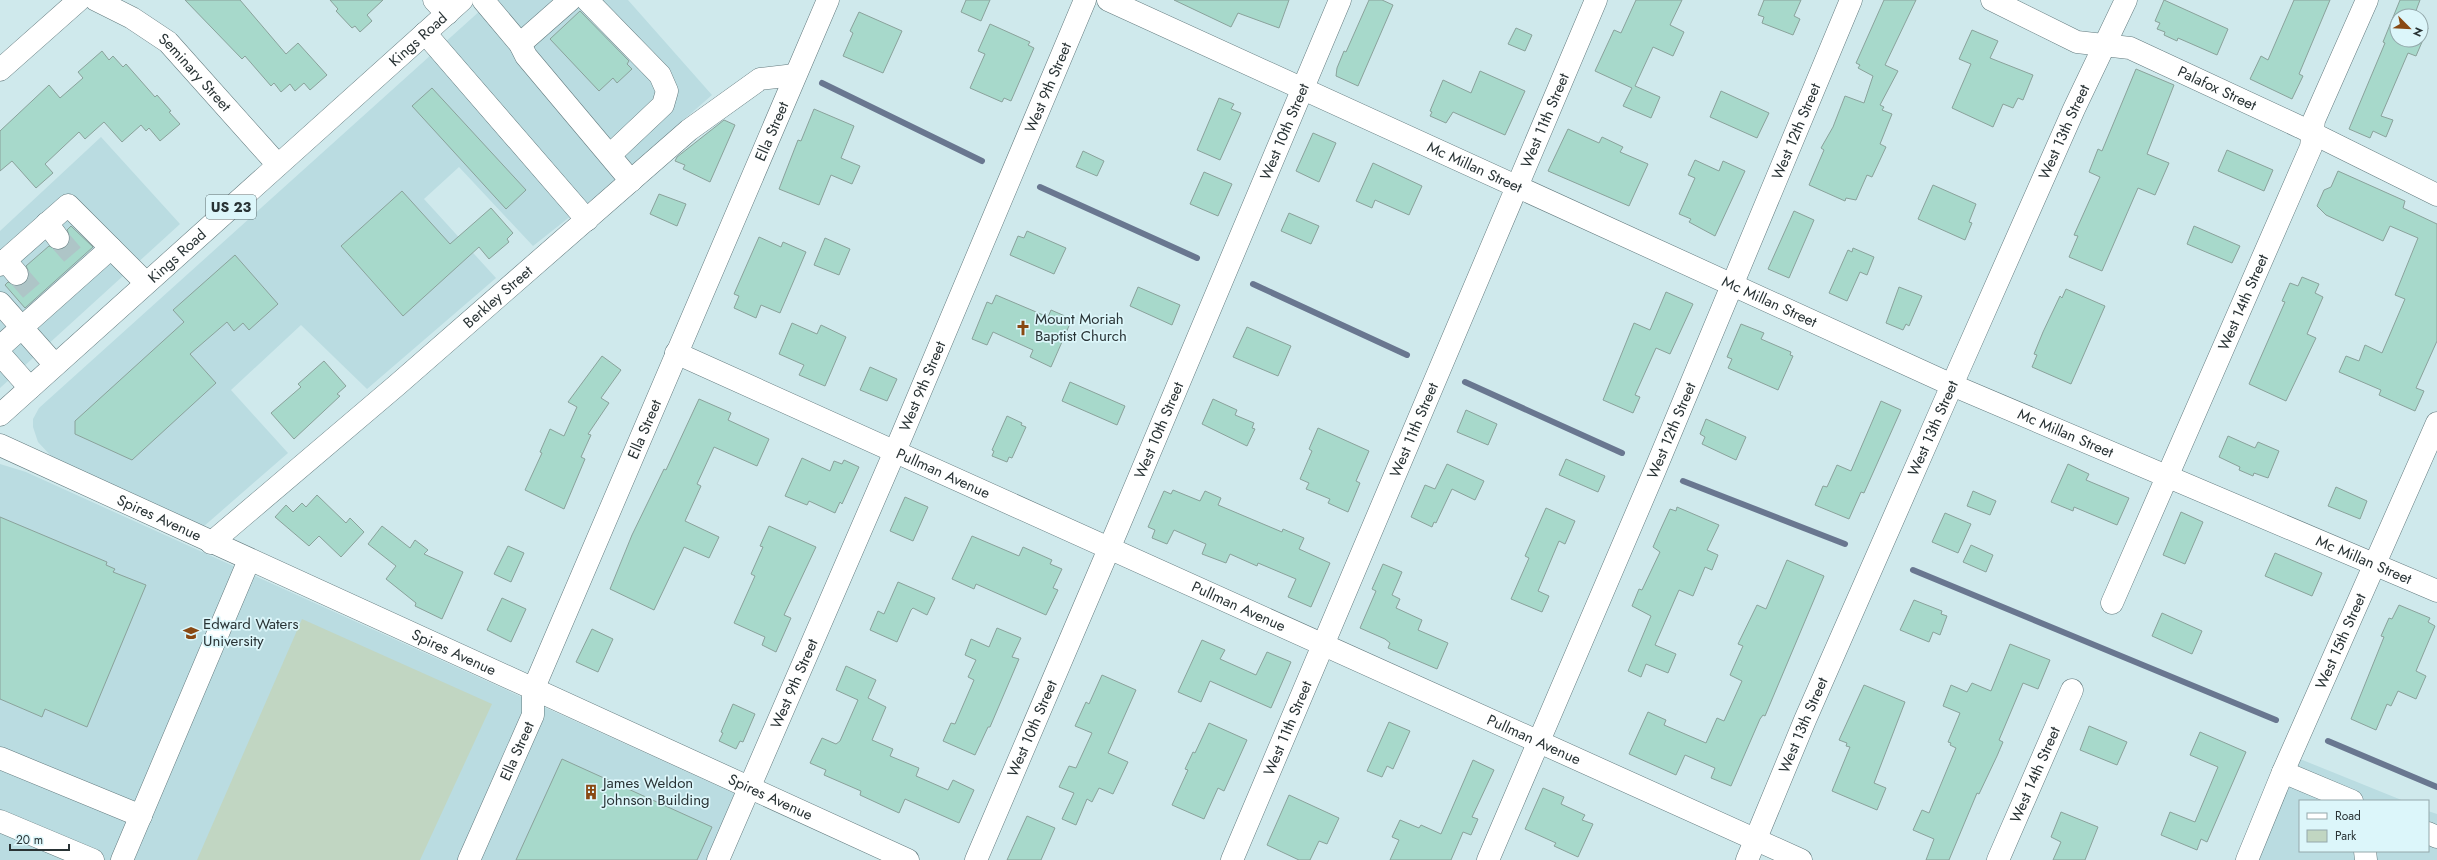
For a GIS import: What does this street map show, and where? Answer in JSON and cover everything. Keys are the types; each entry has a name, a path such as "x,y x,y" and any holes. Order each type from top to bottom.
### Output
{"street":[{"path":"0,70 79,0"},
{"name":"Seminary Street","path":"96,0 132,18 168,42 278,165"},
{"path":"483,0 520,44 526,56 632,181"},
{"path":"520,44 570,0"},
{"path":"587,0 660,75 667,91 663,104 610,155"},
{"name":"Ella Street","path":"469,860 533,714 533,690 828,0"},
{"name":"West 9th Street","path":"718,860 895,450 1085,0"},
{"name":"Mc Millan Street","path":"1108,0 1952,385 2437,591"},
{"name":"West 10th Street","path":"976,860 1110,547 1340,0"},
{"name":"West 11th Street","path":"1232,860 1322,644 1596,0"},
{"name":"West 12th Street","path":"1488,860 1655,470 1850,0"},
{"name":"Palafox Street","path":"1992,0 2077,42 2130,48 2313,134 2437,195"},
{"name":"West 13th Street","path":"1751,850 1808,713 1952,385 2074,110 2126,0"},
{"name":"West 14th Street","path":"2112,603 2311,147 2314,120 2367,0"},
{"name":"Kings Road","path":"0,415 425,33 447,5"},
{"path":"425,33 587,220"},
{"name":"Berkley Street","path":"211,543 587,220 689,130 760,79 795,75"},
{"path":"7,266 53,230 68,205 146,283"},
{"path":"0,347 22,328 41,302 82,266 111,248"},
{"path":"0,303 55,365"},
{"name":"Pullman Avenue","path":"676,353 895,450 1538,741 1751,850 1802,860"},
{"path":"0,354 30,388"},
{"name":"West 15th Street","path":"2247,860 2283,772 2437,423"},
{"name":"Spires Avenue","path":"0,445 211,543 908,860"},
{"path":"122,860 249,560"},
{"name":"West 14th Street","path":"1998,860 2072,690"},
{"path":"0,758 141,816"},
{"path":"2283,772 2350,800"},
{"path":"0,821 93,860"}],"shaded area":[{"path":"492,0 628,0 712,95 600,193 533,246 459,167 424,199 496,278 367,389 301,325 231,390 288,453 203,527 52,457 38,442 33,427 33,419 39,408"},
{"path":"101,137 180,224 0,388 0,231"},
{"name":"Edward Waters University","path":"0,464 26,472 738,795 709,860 0,860"},
{"path":"2300,759 2402,800 2299,800 2299,852 2429,852 2429,811 2437,814 2437,860 2257,860"}],"green space":[{"path":"302,619 492,704 420,860 197,860"}],"building":[{"path":"185,0 240,0 286,54 298,43 327,75 310,90 304,83 295,91 290,84 281,92 274,83 271,86 245,56 242,59"},
{"path":"330,0 383,0 367,15 372,21 360,32 355,26 352,28 336,11 338,9"},
{"path":"966,0 990,0 981,21 961,12"},
{"path":"1174,0 1289,0 1279,28 1238,13 1231,27"},
{"path":"1369,0 1382,0 1393,5 1358,86 1336,76 1337,68 1344,51 1346,52"},
{"path":"1636,0 1682,0 1670,25 1684,32 1673,56 1653,47 1635,86 1660,97 1651,118 1623,106 1632,88 1595,71 1614,30 1621,33"},
{"path":"1764,0 1801,0 1794,16 1800,19 1793,35 1762,23 1764,17 1758,15"},
{"path":"1884,0 1916,0 1885,65 1898,71 1880,105 1884,107 1882,110 1892,114 1880,144 1886,147 1872,177 1867,175 1856,200 1846,198 1845,201 1809,185 1824,150 1821,148 1833,127 1845,96 1864,103 1873,76 1858,68 1860,65 1856,63"},
{"path":"2164,0 2228,29 2217,55 2178,38 2177,41 2164,35 2165,32 2157,29 2160,23 2155,21"},
{"path":"2294,0 2330,0 2299,74 2303,76 2292,99 2250,79 2261,56 2268,60"},
{"path":"2400,0 2420,0 2417,8 2397,8"},
{"path":"580,11 629,61 627,64 632,69 617,83 613,78 599,91 550,39"},
{"path":"859,12 902,31 883,73 843,56 853,33 850,31"},
{"path":"990,24 1030,42 1028,45 1034,48 1011,101 1004,98 1002,102 970,88 985,54 978,51"},
{"path":"2389,27 2389,48 2419,48 2416,56 2408,53 2381,116 2393,120 2386,137 2373,131 2370,138 2349,129 2385,43 2383,42"},
{"path":"1516,28 1532,35 1525,51 1508,44"},
{"path":"1972,30 1998,41 1990,58 2033,75 2023,100 2018,98 2013,108 2003,104 1993,127 1952,108 1971,64 1959,59"},
{"path":"102,51 109,60 113,56 123,67 126,64 155,97 157,95 180,124 160,141 149,128 146,131 141,125 122,142 104,122 85,139 79,132 45,164 53,173 36,188 12,161 0,171 0,131 49,85 60,98 83,78 78,72"},
{"path":"2136,69 2174,85 2147,154 2169,163 2155,195 2138,188 2102,271 2069,257 2078,236 2074,235 2100,177 2089,172 2098,149 2102,151"},
{"path":"1480,71 1525,91 1505,135 1453,112 1446,123 1430,116 1432,112 1430,111 1443,80 1471,93"},
{"path":"432,88 526,190 506,209 412,106"},
{"path":"1721,91 1769,113 1757,138 1710,117"},
{"path":"1219,98 1234,104 1231,109 1241,113 1220,160 1197,150"},
{"path":"814,109 854,126 841,158 860,166 852,184 831,175 819,205 779,189 798,140 801,141"},
{"path":"724,120 735,125 710,182 683,169 685,165 675,161 677,157"},
{"path":"1568,129 1599,143 1602,137 1623,147 1620,152 1648,164 1629,206 1548,171"},
{"path":"1313,133 1336,143 1319,182 1296,171"},
{"path":"2227,150 2273,170 2264,191 2218,171"},
{"path":"1083,151 1104,161 1097,176 1076,167"},
{"path":"1695,160 1719,171 1723,161 1745,171 1715,236 1689,222 1691,219 1679,214 1695,178 1688,175"},
{"path":"1373,163 1422,186 1409,215 1375,200 1372,208 1356,201"},
{"path":"2338,171 2405,201 2403,208 2437,224 2437,341 2416,388 2424,391 2415,411 2379,395 2381,390 2339,372 2346,356 2359,361 2365,345 2382,353 2405,299 2395,295 2418,238 2390,226 2383,241 2326,215 2317,206 2324,190 2331,187"},
{"path":"1204,172 1232,184 1218,216 1190,204"},
{"path":"1933,185 1976,204 1969,222 1972,223 1965,240 1918,219"},
{"path":"402,191 450,244 491,208 513,233 507,239 509,242 489,259 479,247 403,316 341,246"},
{"path":"659,194 686,204 677,226 650,214"},
{"path":"1794,211 1814,220 1789,278 1768,269"},
{"path":"1289,213 1319,226 1311,244 1281,231"},
{"path":"71,226 93,247 25,308 5,285 8,282 19,286 25,283 29,272 26,266 49,246 59,250 66,248 70,237 67,230"},
{"path":"2194,226 2240,246 2232,263 2187,244"},
{"path":"1027,231 1066,248 1054,274 1010,255 1018,236 1024,238"},
{"path":"759,237 781,247 783,242 806,252 780,313 761,305 756,318 734,308 739,296 734,294"},
{"path":"825,238 850,249 839,275 814,265"},
{"path":"1853,248 1874,257 1867,275 1860,272 1847,301 1829,293 1848,250 1852,252"},
{"path":"235,255 278,304 249,330 243,323 234,331 227,322 190,354 216,383 132,460 75,434 75,421 184,322 173,310"},
{"path":"2302,277 2319,284 2315,293 2323,297 2307,334 2316,338 2286,401 2249,384 2285,302 2282,301 2290,283 2298,286"},
{"path":"1138,287 1180,305 1172,325 1130,306"},
{"path":"1899,287 1922,296 1909,326 1906,324 1903,330 1886,323"},
{"path":"2066,289 2105,306 2071,384 2032,367 2037,355 2034,354 2043,332 2060,296 2062,298"},
{"path":"1666,292 1693,304 1670,354 1656,348 1635,395 1640,397 1633,413 1603,400 1634,323 1650,330"},
{"name":"Mount Moriah Baptist Church","path":"996,295 1048,317 1051,310 1072,319 1051,367 1030,357 1033,350 993,332 987,345 972,339 987,302 992,304"},
{"path":"792,323 817,334 821,325 846,337 825,386 799,375 804,365 779,354"},
{"path":"1741,324 1764,333 1761,339 1791,352 1790,355 1793,356 1778,390 1728,368 1732,359 1727,357"},
{"path":"1247,327 1291,346 1278,376 1233,357"},
{"path":"602,356 621,370 601,398 609,403 588,434 591,435 581,457 585,459 564,509 525,490 542,453 540,452 550,429 564,436 577,407 568,402"},
{"path":"324,361 346,386 337,394 340,396 294,439 271,413 301,387 298,384"},
{"path":"870,367 897,379 887,401 860,390"},
{"path":"1070,382 1125,406 1117,425 1062,401"},
{"path":"699,399 731,413 728,420 769,439 757,466 714,447 697,484 701,486 685,521 719,537 709,558 684,547 654,610 610,589 632,535 664,469 666,470"},
{"path":"1213,399 1237,410 1235,415 1254,423 1252,428 1255,429 1247,446 1202,424"},
{"path":"1881,401 1901,410 1864,493 1861,492 1849,519 1815,505 1823,486 1827,487 1837,465 1851,471"},
{"path":"1466,410 1497,424 1488,445 1457,432"},
{"path":"1007,416 1022,423 1021,425 1026,427 1012,458 1009,457 1007,462 992,456 994,451 992,450"},
{"path":"1706,419 1746,437 1736,460 1702,444 1705,437 1700,434"},
{"path":"1318,428 1369,451 1356,481 1360,483 1348,512 1328,503 1330,499 1306,489 1309,483 1300,479 1312,451 1309,449"},
{"path":"2228,436 2255,448 2258,442 2279,451 2268,478 2254,473 2253,476 2239,470 2240,467 2219,457"},
{"path":"802,458 830,471 834,461 842,464 844,460 859,467 842,504 840,502 835,513 809,501 807,505 785,496"},
{"path":"1566,459 1605,476 1598,492 1559,475"},
{"path":"1447,464 1484,481 1475,500 1452,489 1436,523 1434,522 1432,527 1411,517 1425,485 1435,489"},
{"path":"2068,464 2089,474 2086,480 2129,498 2117,525 2074,507 2073,511 2051,502"},
{"path":"2336,487 2367,501 2360,519 2328,506"},
{"path":"1173,490 1200,501 1205,491 1221,498 1218,505 1282,532 1283,529 1304,538 1299,549 1330,563 1311,607 1288,597 1296,579 1258,563 1257,566 1230,554 1226,563 1202,554 1206,544 1174,530 1167,544 1152,538 1155,530 1148,527 1164,491 1171,494"},
{"path":"1973,491 1996,501 1990,515 1967,506"},
{"path":"317,495 346,523 350,518 364,532 341,557 319,536 309,546 275,517 286,505 293,512 302,503 306,507"},
{"path":"905,497 928,507 913,541 890,531"},
{"path":"1677,507 1719,525 1707,550 1718,555 1712,570 1705,567 1693,596 1679,590 1655,645 1676,654 1668,673 1646,664 1641,677 1628,671 1651,616 1632,606 1639,589 1642,590 1660,552 1653,547 1659,533 1670,509 1676,511"},
{"path":"1546,508 1575,521 1565,544 1559,541 1538,591 1549,596 1542,612 1511,599 1529,558 1525,556"},
{"path":"2181,512 2203,522 2185,564 2163,555"},
{"path":"1945,513 1971,524 1958,553 1932,542"},
{"path":"0,517 107,562 106,565 115,569 113,572 146,585 87,727 45,709 42,717 0,699"},
{"path":"382,526 410,548 415,540 428,550 424,554 463,572 442,619 415,606 416,603 386,579 396,566 368,544"},
{"path":"769,526 816,547 784,615 791,618 776,652 762,645 765,637 734,623 755,576 751,574 763,547 760,546"},
{"path":"972,536 1019,556 1023,547 1052,560 1050,564 1062,569 1053,588 1058,590 1046,615 976,584 974,589 952,579"},
{"path":"1971,545 1993,555 1986,572 1963,562"},
{"path":"508,546 524,553 511,582 494,574"},
{"path":"2275,553 2322,573 2312,596 2265,576"},
{"path":"1787,560 1824,576 1765,716 1763,715 1760,719 1731,786 1711,778 1715,768 1685,755 1676,775 1629,754 1648,712 1666,720 1664,725 1706,743 1717,718 1724,721 1742,681 1730,675 1743,646 1738,644 1757,605 1766,609"},
{"path":"1383,564 1402,572 1392,595 1400,599 1396,608 1422,620 1418,630 1448,643 1437,669 1388,648 1390,643 1385,639 1360,628 1376,591 1372,589"},
{"path":"898,582 935,598 927,615 913,608 911,610 897,642 870,630 878,611 884,614"},
{"path":"502,598 526,609 511,642 487,630"},
{"path":"1914,600 1942,611 1941,614 1947,616 1940,635 1933,632 1929,642 1900,630"},
{"path":"2399,605 2430,618 2428,622 2435,626 2416,671 2426,676 2416,699 2398,691 2391,706 2387,704 2376,730 2351,719 2384,637 2381,636 2389,618 2392,619"},
{"path":"2162,613 2202,631 2192,654 2152,636"},
{"path":"997,628 1021,638 1012,657 1019,659 990,727 988,727 975,755 943,741 951,723 955,724 974,680 968,677 976,660 965,655 971,639 989,647"},
{"path":"592,629 613,639 598,672 576,662"},
{"path":"1202,640 1225,650 1220,659 1256,675 1267,652 1291,662 1271,708 1210,681 1201,702 1178,692"},
{"path":"2010,644 2050,660 2038,689 2023,683 1999,740 2003,742 1979,794 1977,793 1949,860 1926,860 1934,839 1913,830 1922,810 1929,813 1956,748 1948,742 1960,713 1943,706 1951,685 1967,692 1972,683 1991,691"},
{"path":"846,666 876,680 868,698 886,707 872,740 893,749 890,756 919,768 916,776 948,790 953,780 974,790 959,823 905,799 899,813 860,795 861,791 824,775 826,770 810,763 822,738 836,744 840,741 858,700 836,690"},
{"path":"1102,675 1136,690 1108,753 1128,762 1113,794 1099,788 1092,802 1087,799 1076,825 1062,819 1074,793 1059,787 1069,766 1076,768 1092,733 1075,726 1086,702 1089,704"},
{"path":"1864,685 1905,702 1874,783 1886,788 1877,810 1832,791 1850,747 1846,746 1847,743 1839,740"},
{"path":"733,704 755,714 743,742 740,741 736,749 719,741 723,733 721,732"},
{"path":"1389,722 1410,731 1393,769 1387,766 1382,777 1367,771"},
{"path":"1209,723 1247,740 1224,791 1218,788 1204,819 1172,805 1188,770 1185,769 1193,752 1195,753"},
{"path":"2089,726 2127,742 2117,765 2080,750"},
{"path":"2200,732 2246,752 2207,842 2201,839 2197,850 2161,835 2170,812 2195,822 2218,767 2190,755"},
{"name":"James Weldon Johnson Building","path":"562,759 712,827 697,860 516,860"},
{"path":"1473,760 1494,770 1472,817 1478,819 1471,835 1463,832 1451,860 1390,860 1399,840 1392,837 1400,820 1419,828 1421,825 1441,834"},
{"path":"1543,788 1564,797 1561,804 1585,815 1582,820 1593,824 1578,857 1554,846 1556,843 1525,829"},
{"path":"1289,795 1339,818 1327,844 1319,841 1310,860 1299,860 1267,845"},
{"path":"2061,812 2098,827 2085,860 2053,860 2061,842 2051,837"},
{"path":"1027,816 1055,828 1041,860 1007,860"}],"waterway":[{"path":"822,83 982,161"},
{"path":"1040,187 1197,258"},
{"path":"1253,284 1407,355"},
{"path":"1465,382 1622,453"},
{"path":"1683,481 1845,544"},
{"path":"1913,570 2276,720"},
{"path":"2328,741 2437,787"}],"tunnel":[{"path":"58,238 78,261"},
{"path":"17,274 37,297"}],"place":[{"name":"Mount Moriah Baptist Church","path":"1023,328"},
{"name":"Edward Waters University","path":"191,633"},
{"name":"James Weldon Johnson Building","path":"591,792"}]}
